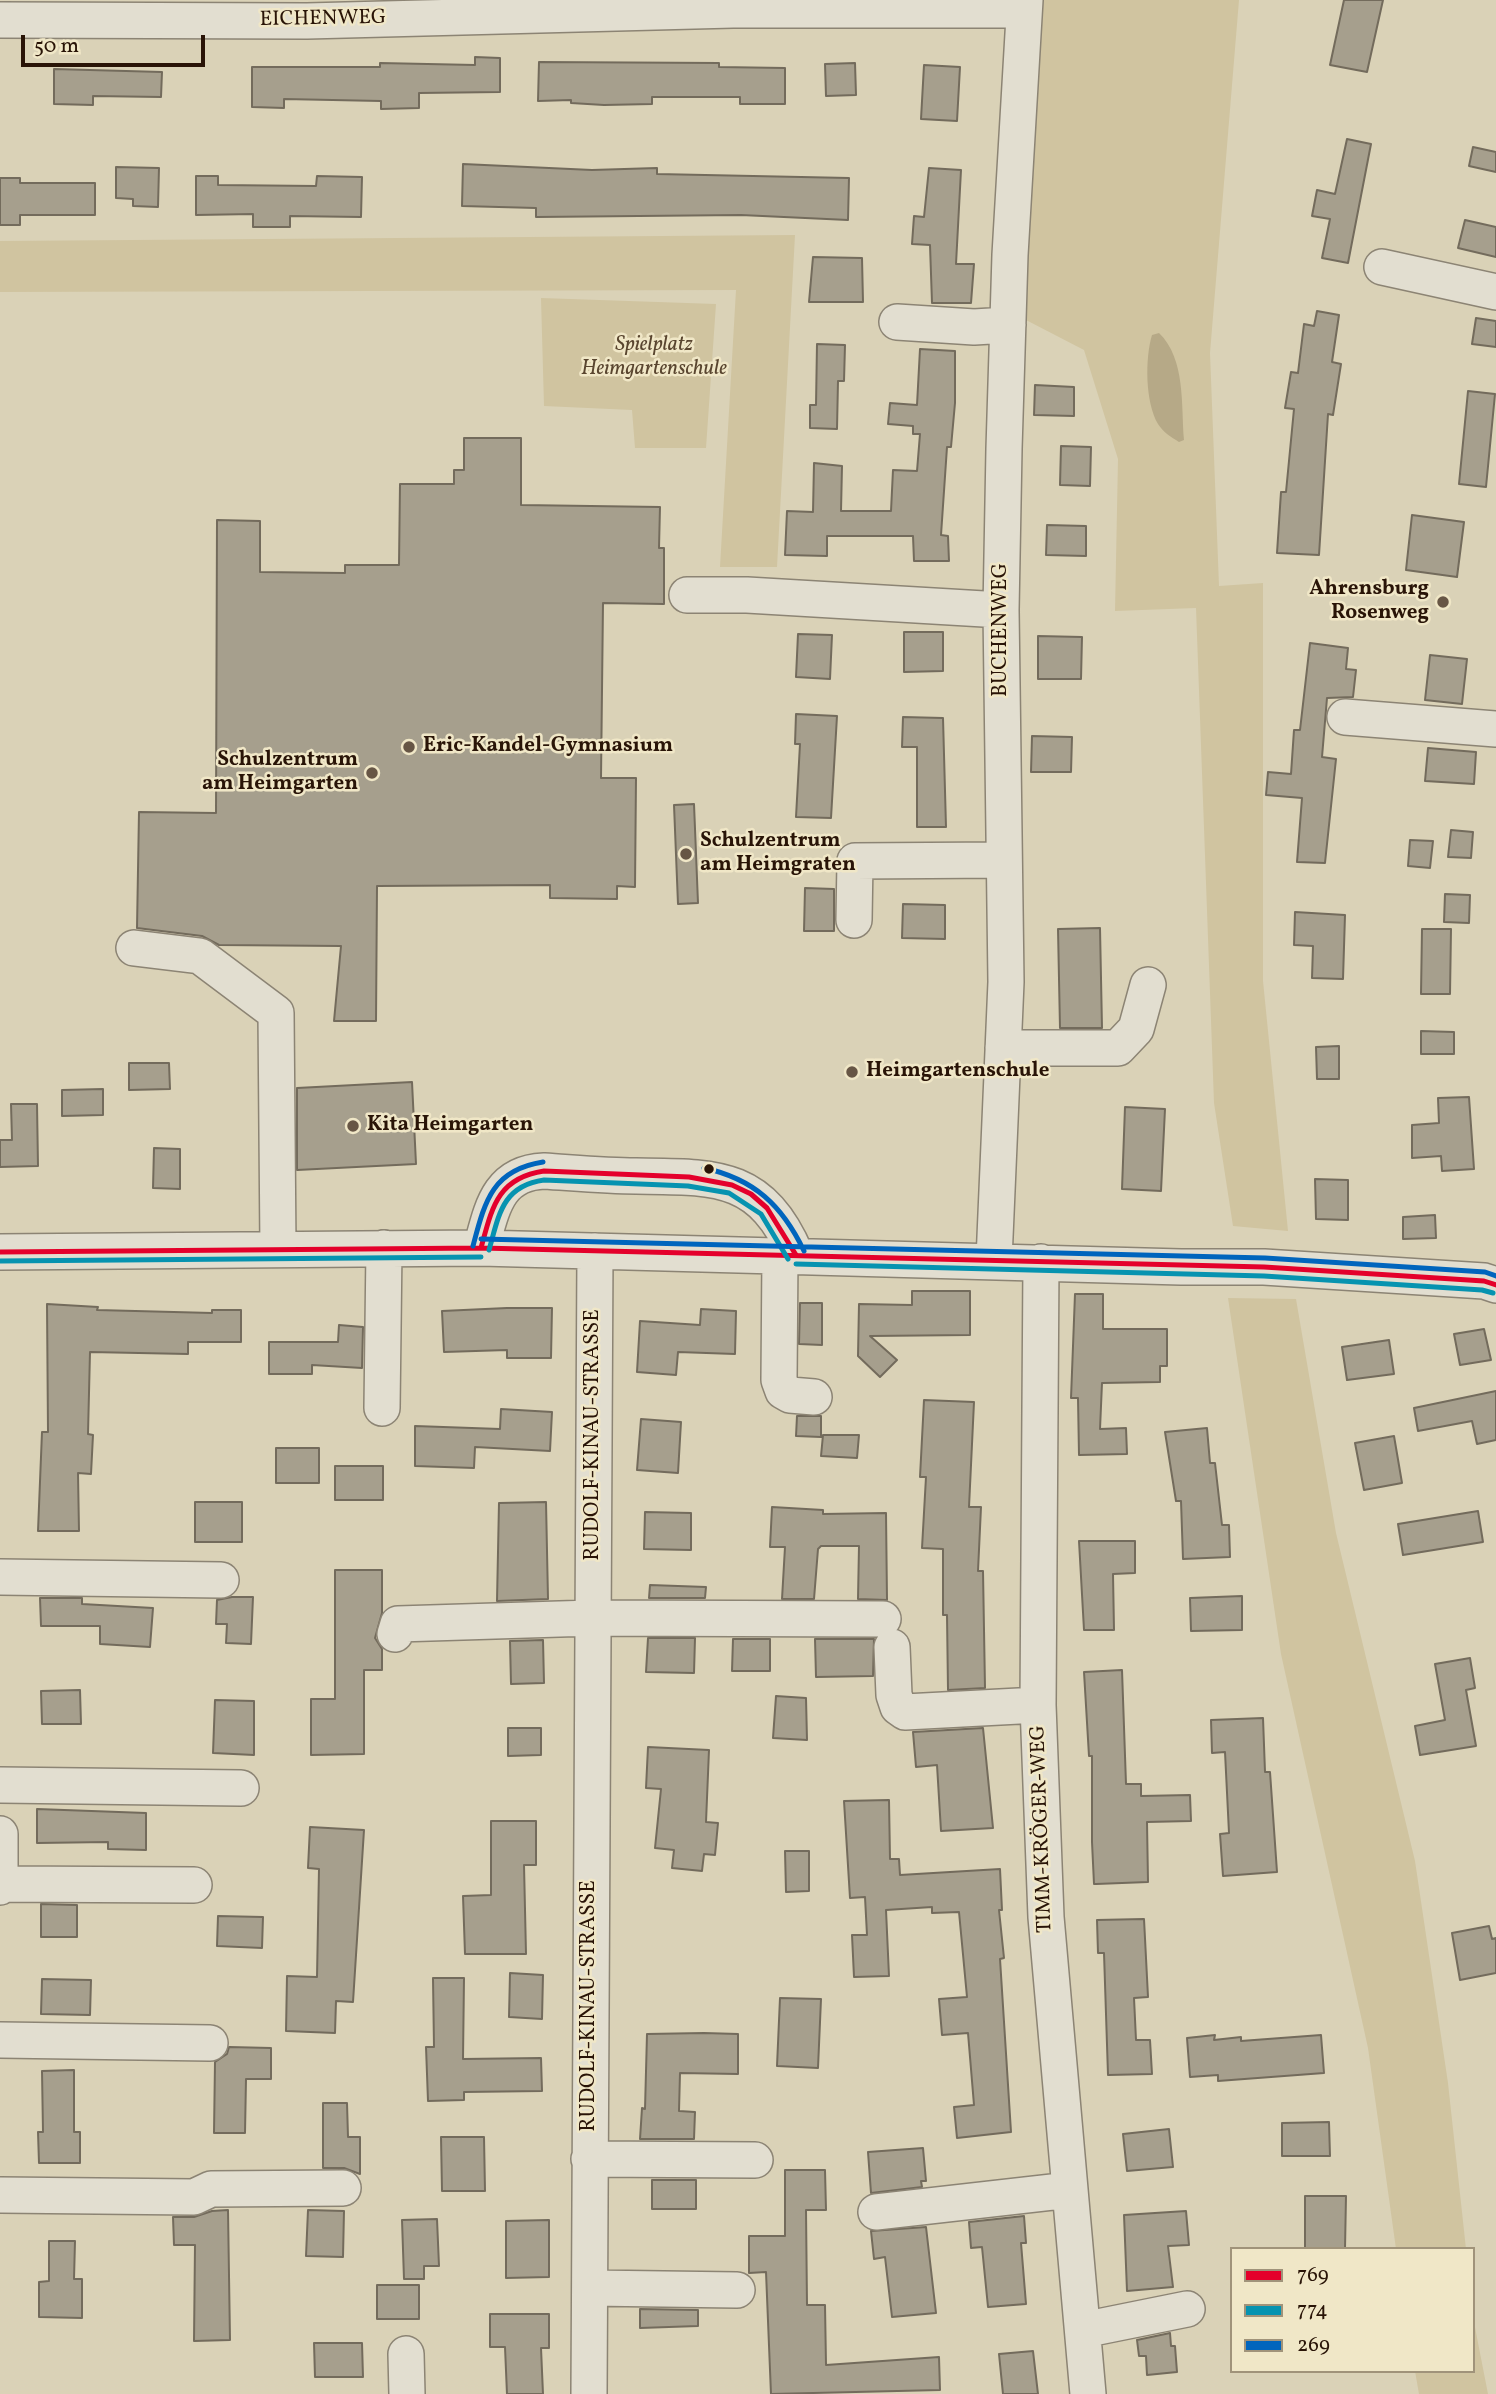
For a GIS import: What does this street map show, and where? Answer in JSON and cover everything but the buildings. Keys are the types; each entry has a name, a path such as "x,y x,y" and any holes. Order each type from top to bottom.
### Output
{"street":[{"name":"EICHENWEG","path":"0,20 212,10 1025,5"},
{"name":"BUCHENWEG","path":"994,1260 1006,982 1001,610 1008,325 1025,5"},
{"path":"1382,267 1496,292"},
{"path":"897,322 974,327 1008,325"},
{"path":"687,595 747,595 1001,610"},
{"path":"1345,717 1496,729"},
{"path":"854,920 855,861 1003,860"},
{"path":"134,948 200,956 276,1013 278,1249"},
{"path":"1003,1048 1118,1048 1136,1029 1148,985"},
{"path":"481,1248 494,1205 508,1183 524,1172 702,1177 730,1182 769,1210 788,1236 779,1380 783,1391 790,1395 814,1397"},
{"path":"389,1408 392,1248"},
{"path":"0,1252 481,1248 788,1254 1264,1267 1484,1281 1496,1285"},
{"name":"RUDOLF-KINAU-STRASSE","path":"589,2394 595,1251"},
{"name":"TIMM-KRÖGER-WEG","path":"1041,1262 1038,1705 1046,1917 1088,2394"},
{"path":"0,1577 221,1580"},
{"path":"395,1634 398,1624 592,1618 888,1633 894,1695 898,1707 905,1712 1038,1705"},
{"path":"0,1785 241,1788"},
{"path":"0,1834 0,1886 194,1885"},
{"path":"0,2040 210,2043"},
{"path":"589,2159 755,2160"},
{"path":"0,2195 194,2197 211,2189 343,2188"},
{"path":"876,2212 1070,2190"},
{"path":"590,2288 737,2290"},
{"path":"1083,2330 1186,2309"},
{"path":"406,2354 407,2394"}],"green space":[{"path":"1041,0 1239,0 1210,353 1219,586 1263,583 1263,981 1288,1231 1233,1226 1214,1103 1196,608 1115,611 1118,459 1084,350 1026,320 1033,48"},
{"path":"795,235 777,567 720,567 736,290 0,292 0,241"},
{"name":"Spielplatz Heimgartenschule","path":"541,298 716,304 706,448 635,448 632,410 544,406"},
{"path":"1228,1298 1296,1299 1336,1533 1415,1861 1448,2083 1466,2247 1396,2247 1368,2048 1281,1654"},
{"path":"1475,2327 1488,2394 1419,2394 1415,2373 1475,2373"}],"shaded area":[{"path":"1159,333 1168,344 1178,369 1184,440 1179,442 1160,427 1151,404 1148,356 1152,335"}],"transit line":[{"name":"269","path":"473,1246 493,1190 512,1172 543,1162"},
{"name":"269","path":"704,1168 738,1179 764,1196 786,1220 804,1251"},
{"name":"769","path":"481,1248 493,1208 506,1188 516,1180 544,1171 689,1177 732,1185 751,1194 767,1208 796,1255"},
{"name":"774","path":"489,1250 504,1204 519,1189 544,1180 688,1186 729,1193 761,1214 788,1259"},
{"name":"269","path":"481,1239 1265,1258 1485,1272 1496,1276"},
{"name":"769","path":"0,1252 481,1248 1264,1267 1484,1281 1496,1285"},
{"name":"774","path":"0,1261 481,1257"},
{"name":"774","path":"796,1264 1264,1276 1482,1290 1493,1293"}],"place":[{"name":"Ahrensburg Rosenweg","path":"1443,602"},
{"name":"Eric-Kandel-Gymnasium","path":"409,747"},
{"name":"Schulzentrum am Heimgarten","path":"372,773"},
{"name":"Schulzentrum am Heimgraten","path":"686,854"},
{"name":"Heimgartenschule","path":"852,1072"},
{"name":"Kita Heimgarten","path":"353,1126"}]}
